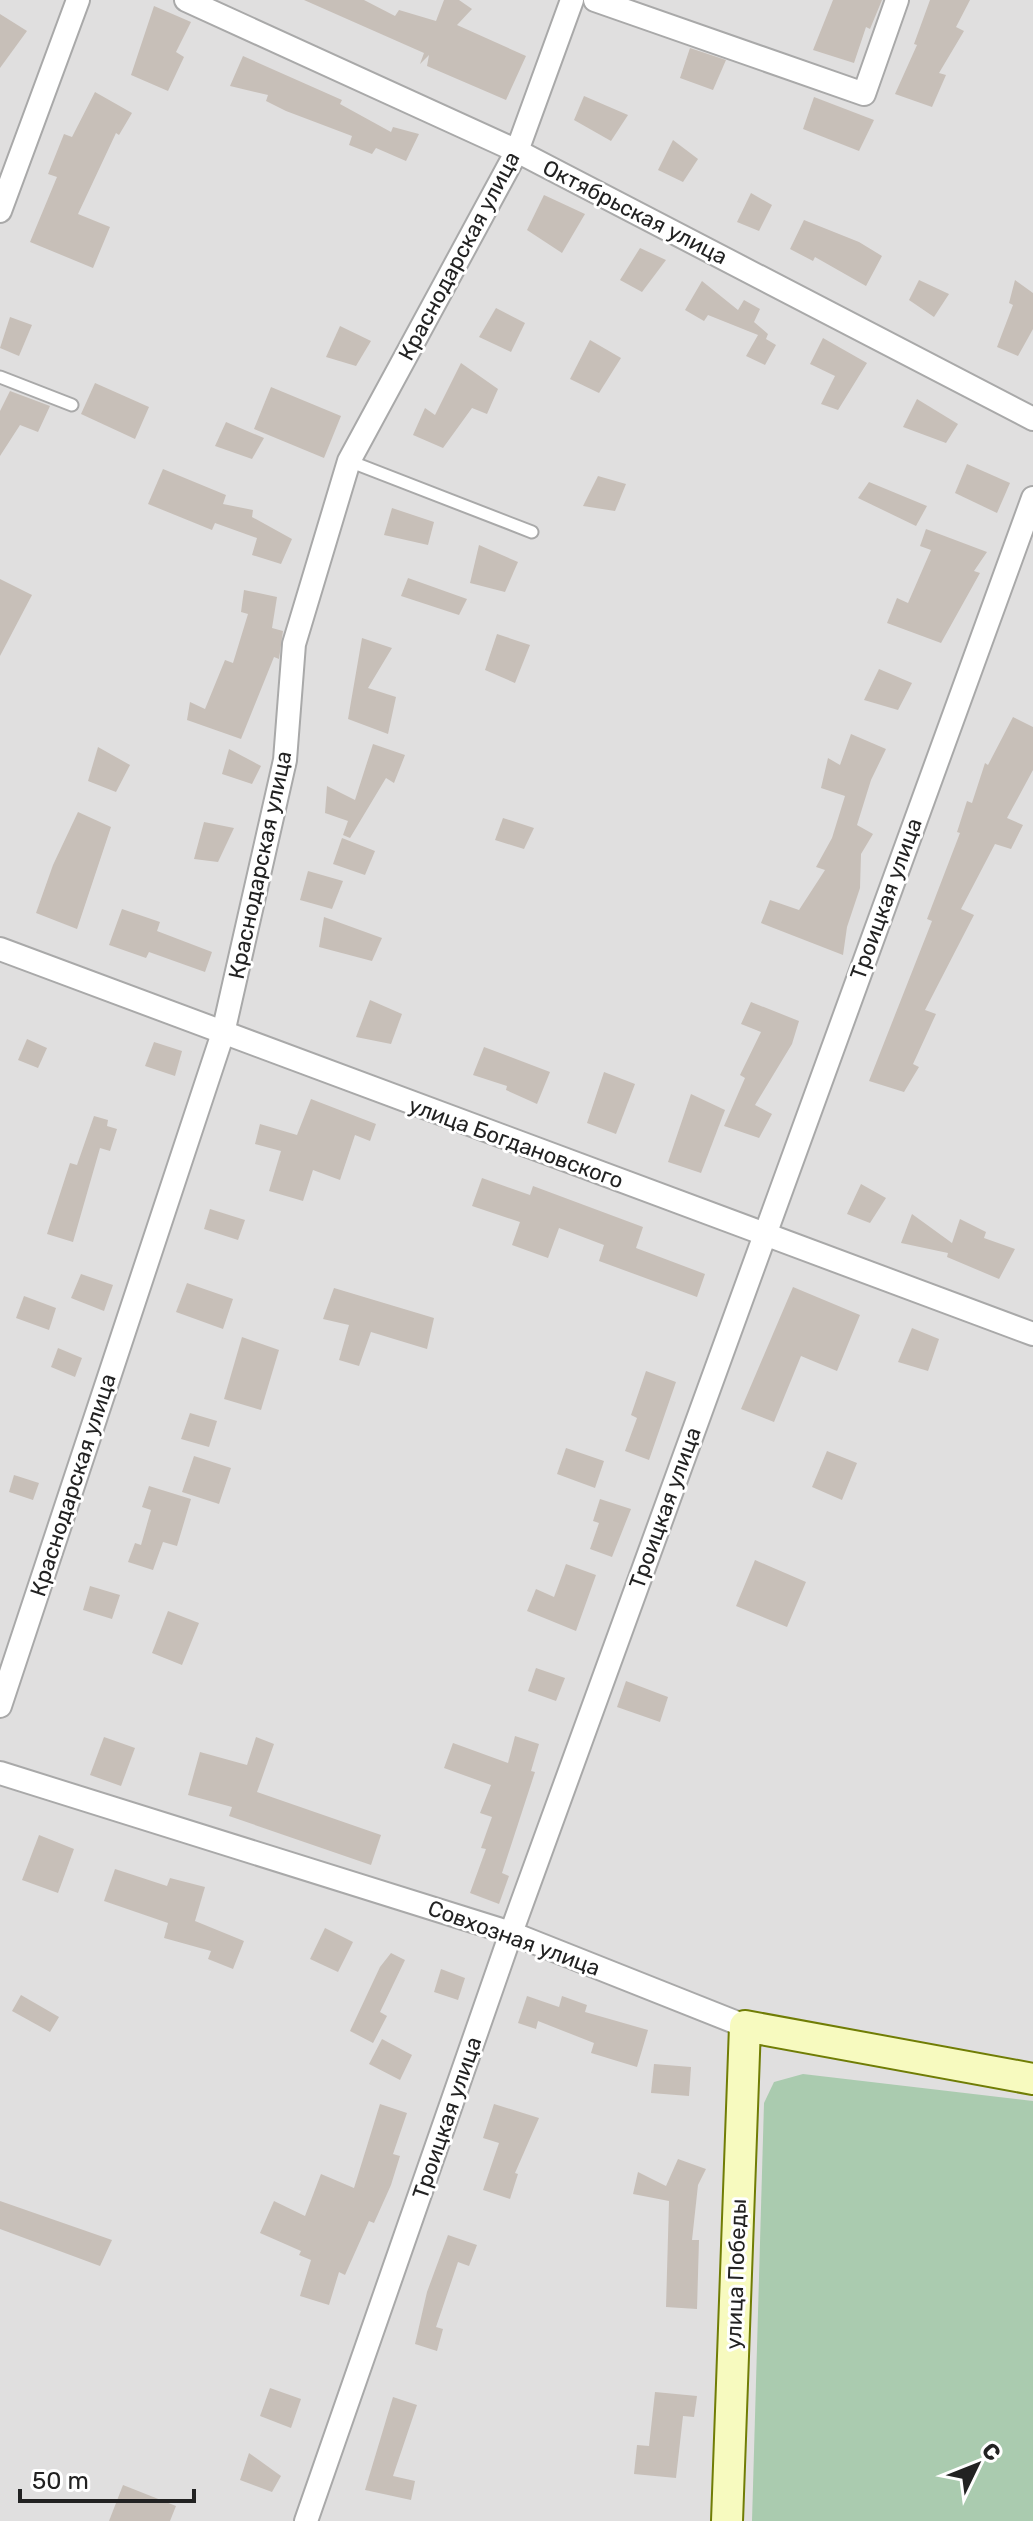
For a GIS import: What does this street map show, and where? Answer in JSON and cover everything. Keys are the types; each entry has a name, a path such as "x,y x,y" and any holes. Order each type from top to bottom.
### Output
{"street":[{"path":"0,211 78,0"},
{"name":"Октябрьская улица","path":"186,0 517,151 1033,419"},
{"name":"Краснодарская улица","path":"0,1706 223,1033 285,760 294,644 349,461 517,151 572,0"},
{"path":"595,0 864,94 897,0"},
{"name":"Троицкая улица","path":"306,2521 511,1933 1033,498"},
{"name":"улица Богдановского","path":"0,949 1033,1334"},
{"name":"Совхозная улица","path":"0,1773 511,1933 745,2026 1033,2079"},
{"name":"улица Победы","path":"727,2521 745,2026"}],"lane":[{"path":"0,377 72,405"},
{"path":"349,461 532,532"}],"shaded area":[{"path":"0,0 1033,0 1033,2521 0,2521"}],"green space":[{"path":"803,2074 1033,2101 1033,2521 752,2521 764,2103 774,2082"}],"building":[{"path":"304,0 364,0 395,16 399,10 436,21 444,0 459,0 472,9 457,25 526,56 506,100 427,66 429,55 420,64 424,53"},
{"path":"833,0 882,0 870,29 866,27 854,63 813,50"},
{"path":"930,0 970,0 956,27 964,31 939,73 946,75 932,107 895,94 917,45 914,44"},
{"path":"154,6 191,22 176,52 184,57 168,91 131,75"},
{"path":"0,14 27,31 0,68"},
{"path":"690,48 726,60 713,90 680,78"},
{"path":"243,56 342,100 340,104 391,132 393,127 419,134 406,161 376,148 372,154 349,145 352,136 286,111 266,101 268,95 230,86"},
{"path":"95,92 132,113 119,135 116,133 78,214 110,227 93,268 30,242 57,177 48,174 64,134 72,137"},
{"path":"584,96 628,115 611,141 574,120"},
{"path":"814,97 874,120 859,151 803,129"},
{"path":"673,140 698,159 683,182 658,170"},
{"path":"751,193 772,205 759,231 737,222"},
{"path":"544,195 585,214 562,253 527,230"},
{"path":"804,220 859,242 882,256 866,286 815,257 813,261 790,249"},
{"path":"640,248 666,260 642,292 620,280"},
{"path":"919,280 949,294 934,317 909,300"},
{"path":"1015,280 1033,293 1033,329 1018,356 997,347 1013,305 1009,303"},
{"path":"702,281 738,310 744,300 760,309 754,322 768,334 766,339 776,345 765,365 746,356 758,335 708,315 704,321 685,310"},
{"path":"496,308 525,323 511,352 479,337"},
{"path":"10,317 32,325 19,356 0,348"},
{"path":"340,326 371,341 356,366 326,357"},
{"path":"823,338 867,363 838,410 821,404 835,376 810,364"},
{"path":"590,340 621,358 599,393 570,379"},
{"path":"461,363 498,389 487,414 472,408 443,448 413,435 425,408 435,415"},
{"path":"95,383 149,407 135,439 81,414"},
{"path":"271,387 341,416 324,458 254,429"},
{"path":"10,391 50,406 38,432 20,425 0,456 0,411"},
{"path":"917,399 958,424 946,443 903,427"},
{"path":"226,422 264,438 252,459 215,446"},
{"path":"967,464 1010,483 997,513 955,493"},
{"path":"163,469 226,495 223,504 253,510 252,517 292,539 281,564 252,555 257,538 215,523 212,530 148,504"},
{"path":"598,476 626,484 615,511 583,506"},
{"path":"869,482 927,506 916,526 858,498"},
{"path":"392,508 434,522 428,545 384,535"},
{"path":"926,529 987,552 974,571 980,573 941,643 887,623 897,598 908,603 931,550 920,546"},
{"path":"479,545 518,562 505,592 470,583"},
{"path":"408,578 467,599 459,615 401,596"},
{"path":"0,579 32,595 0,656"},
{"path":"244,590 277,597 272,628 283,631 279,659 274,657 241,739 187,720 190,702 205,709 225,660 233,663 248,614 241,612"},
{"path":"497,634 530,645 515,683 485,670"},
{"path":"362,638 392,648 368,688 396,697 388,734 348,719"},
{"path":"879,669 912,683 898,710 864,700"},
{"path":"1013,717 1033,727 1033,770 1007,818 1023,825 1011,849 995,844 961,909 974,915 925,1010 936,1014 913,1064 919,1067 904,1092 869,1081 932,921 927,919 960,833 957,832 967,801 972,803 985,763 988,765"},
{"path":"851,734 886,749 871,780 857,825 873,834 861,854 860,888 847,927 843,955 761,923 770,900 799,910 825,870 816,867 832,838 845,796 821,788 828,758 840,765"},
{"path":"373,744 405,755 394,783 386,778 350,838 343,835 348,821 325,813 327,786 355,800"},
{"path":"98,747 130,765 116,792 88,781"},
{"path":"229,749 261,766 252,784 222,774"},
{"path":"78,812 111,827 77,929 36,913 53,865"},
{"path":"503,818 534,828 524,849 495,840"},
{"path":"204,822 234,828 218,862 194,859"},
{"path":"342,838 375,851 365,875 333,864"},
{"path":"308,871 343,881 332,909 300,900"},
{"path":"122,909 160,922 157,931 212,952 205,972 149,952 146,958 109,945"},
{"path":"324,917 382,938 372,961 319,947"},
{"path":"370,1000 402,1014 391,1044 356,1037"},
{"path":"751,1002 799,1021 792,1044 755,1105 772,1114 759,1138 724,1126 745,1078 740,1075 761,1032 741,1024"},
{"path":"27,1039 47,1048 38,1068 18,1060"},
{"path":"154,1042 182,1051 175,1076 145,1066"},
{"path":"484,1047 550,1072 537,1104 506,1090 507,1086 473,1075"},
{"path":"604,1072 635,1084 616,1134 587,1123"},
{"path":"691,1094 725,1110 701,1173 668,1162"},
{"path":"311,1099 376,1124 370,1141 355,1135 340,1180 313,1170 303,1201 269,1191 281,1151 255,1144 260,1124 297,1135"},
{"path":"94,1116 108,1120 107,1126 117,1129 110,1151 100,1148 73,1242 47,1234 70,1163 77,1165"},
{"path":"482,1178 530,1195 533,1186 643,1227 636,1248 705,1274 697,1297 599,1261 604,1245 559,1228 548,1258 512,1245 520,1222 472,1206"},
{"path":"861,1184 886,1198 870,1223 847,1214"},
{"path":"210,1209 245,1220 238,1240 204,1229"},
{"path":"912,1214 952,1243 960,1219 986,1232 984,1238 1015,1249 999,1279 947,1257 948,1253 901,1243"},
{"path":"81,1274 113,1285 104,1311 71,1298"},
{"path":"187,1283 233,1299 223,1329 176,1312"},
{"path":"793,1287 860,1315 837,1371 801,1356 774,1422 741,1409"},
{"path":"334,1288 434,1318 427,1349 371,1332 359,1366 339,1360 349,1325 323,1319"},
{"path":"24,1296 56,1308 49,1330 16,1318"},
{"path":"912,1328 939,1339 928,1371 898,1362"},
{"path":"242,1337 279,1350 261,1410 224,1399"},
{"path":"58,1348 82,1358 75,1377 51,1367"},
{"path":"646,1371 676,1382 649,1460 625,1451 637,1418 631,1415"},
{"path":"190,1413 217,1421 209,1447 181,1439"},
{"path":"566,1448 604,1461 595,1488 557,1474"},
{"path":"827,1451 857,1463 842,1500 812,1487"},
{"path":"194,1456 231,1468 219,1504 182,1492"},
{"path":"14,1475 39,1483 33,1500 9,1492"},
{"path":"149,1486 191,1499 177,1546 163,1542 153,1570 128,1562 135,1543 141,1545 151,1510 142,1507"},
{"path":"600,1499 631,1509 612,1557 590,1549 599,1523 593,1521"},
{"path":"755,1560 806,1582 787,1627 736,1606"},
{"path":"566,1564 596,1575 576,1631 527,1611 536,1589 554,1597"},
{"path":"90,1586 120,1595 112,1619 83,1610"},
{"path":"168,1611 199,1623 182,1665 152,1653"},
{"path":"536,1668 565,1678 556,1701 528,1691"},
{"path":"626,1681 668,1697 660,1722 617,1707"},
{"path":"515,1736 539,1744 531,1771 535,1772 502,1873 509,1876 499,1904 470,1893 486,1849 481,1848 492,1817 480,1813 491,1785 444,1768 453,1743 508,1763"},
{"path":"104,1737 135,1748 121,1786 90,1775"},
{"path":"256,1737 274,1744 257,1792 381,1835 371,1865 229,1816 232,1807 188,1795 200,1752 247,1765"},
{"path":"39,1835 74,1849 58,1893 22,1880"},
{"path":"115,1869 167,1886 170,1878 205,1887 195,1921 244,1941 233,1969 208,1959 211,1951 164,1938 168,1923 104,1901"},
{"path":"325,1928 353,1942 338,1972 310,1959"},
{"path":"391,1953 405,1960 380,2012 387,2016 373,2043 350,2031 380,1967"},
{"path":"441,1969 465,1978 458,2000 434,1992"},
{"path":"21,1995 59,2017 50,2032 12,2011"},
{"path":"527,1996 559,2007 562,1996 587,2005 585,2012 648,2030 637,2067 591,2053 594,2043 538,2021 536,2029 518,2023"},
{"path":"382,2039 412,2055 400,2080 369,2064"},
{"path":"654,2064 691,2067 689,2096 651,2093"},
{"path":"380,2104 407,2113 393,2154 400,2156 391,2185 374,2223 369,2221 345,2275 339,2272 329,2305 300,2296 311,2260 299,2255 301,2251 260,2233 274,2201 305,2216 321,2174 354,2188"},
{"path":"494,2104 539,2118 515,2173 518,2174 510,2199 483,2190 499,2143 483,2138"},
{"path":"678,2159 706,2169 698,2185 692,2240 699,2240 697,2309 666,2307 669,2201 633,2194 638,2172 666,2186"},
{"path":"0,2201 112,2240 100,2266 0,2229"},
{"path":"448,2235 477,2245 469,2266 458,2262 436,2327 443,2329 437,2351 415,2344 427,2292"},
{"path":"270,2388 301,2399 291,2428 260,2416"},
{"path":"655,2392 697,2396 694,2417 683,2416 676,2478 634,2474 637,2445 649,2446"},
{"path":"393,2397 417,2405 393,2476 415,2481 411,2500 365,2490"},
{"path":"249,2453 281,2476 272,2492 240,2480"},
{"path":"123,2485 176,2506 170,2521 109,2521"}]}
